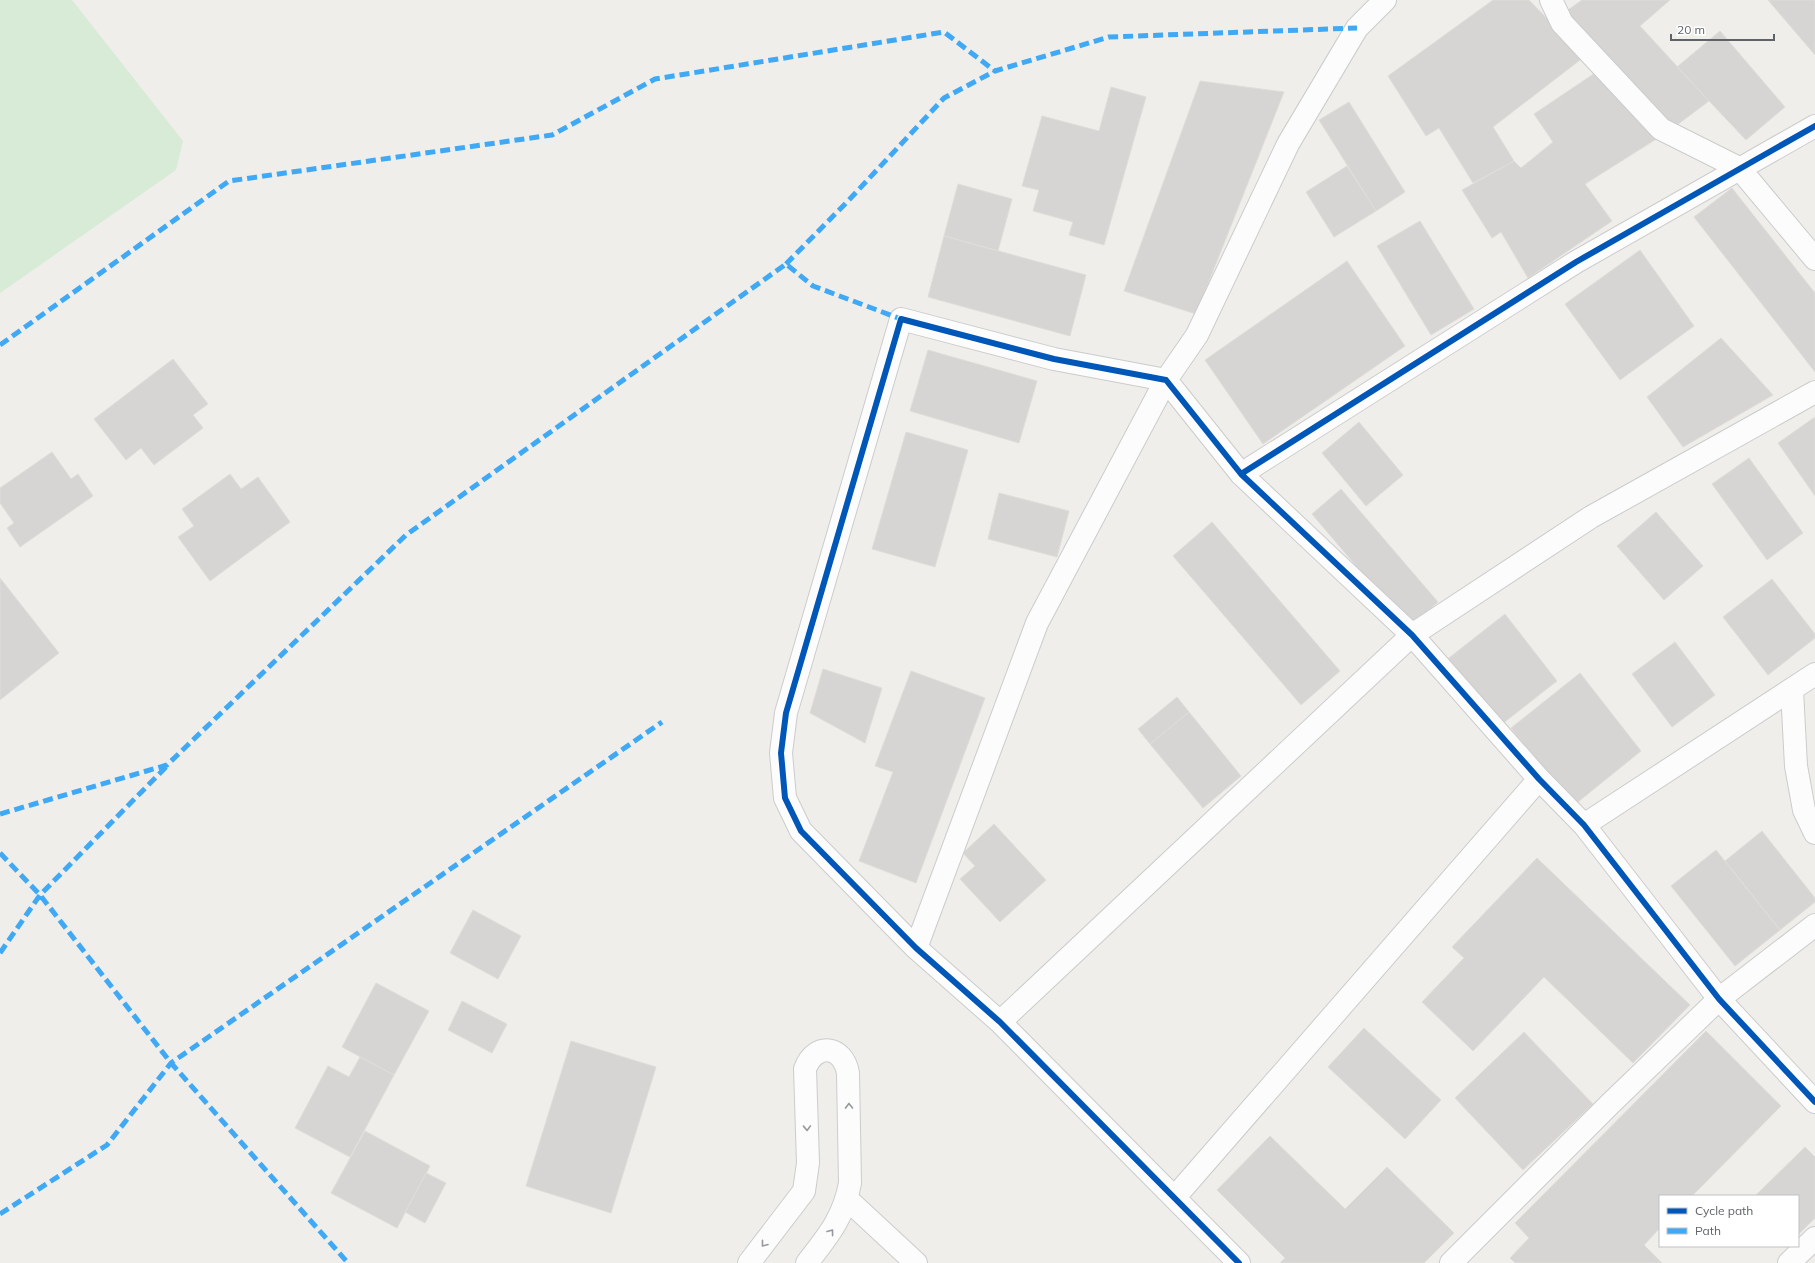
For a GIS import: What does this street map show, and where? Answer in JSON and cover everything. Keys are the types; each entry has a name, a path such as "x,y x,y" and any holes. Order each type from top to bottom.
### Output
{"street":[{"path":"916,948 1037,623 1166,380 1197,335 1288,144 1357,28 1385,0"},
{"path":"1551,0 1562,23 1661,130 1740,168 1815,259"},
{"path":"1241,474 1576,262 1815,126"},
{"path":"1238,1263 1175,1197 1000,1022 916,948 801,830 785,798 781,753 786,714 901,319 1054,359 1166,380 1241,474 1412,635 1539,780 1584,826 1719,999 1815,1102"},
{"path":"1000,1022 1412,635 1591,517 1815,392"},
{"path":"1584,826 1815,674"},
{"path":"1792,690 1796,766 1804,810 1815,833"},
{"path":"1175,1197 1539,780"},
{"path":"1452,1263 1611,1103 1719,999 1815,925"},
{"path":"749,1263 804,1191 808,1163 805,1069 809,1059 818,1052 828,1050 839,1054 846,1062 848,1073 851,1167 847,1199 836,1225 807,1263"},
{"path":"847,1199 916,1263"},
{"path":"1789,1263 1815,1238"}],"green space":[{"path":"0,0 72,0 183,141 176,170 0,293"}],"building":[{"path":"1493,0 1529,0 1584,57 1493,127 1514,161 1473,183 1439,128 1426,136 1388,76"},
{"path":"1582,0 1670,0 1640,26 1709,101 1673,128 1565,12"},
{"path":"1768,0 1815,0 1815,55"},
{"path":"1720,31 1785,107 1746,140 1677,67"},
{"path":"1595,73 1658,138 1585,184 1612,221 1528,278 1501,232 1492,238 1462,190 1514,161 1521,168 1553,142 1534,114"},
{"path":"1200,81 1284,92 1196,314 1124,291"},
{"path":"1111,87 1146,97 1104,245 1069,235 1073,222 1033,211 1039,190 1022,186 1042,116 1099,131"},
{"path":"1349,102 1405,192 1376,211 1319,120"},
{"path":"1347,166 1376,211 1334,237 1306,192"},
{"path":"958,184 1012,199 998,251 944,236"},
{"path":"1732,188 1815,293 1815,372 1694,217"},
{"path":"1420,221 1474,309 1431,335 1377,246"},
{"path":"944,236 1086,275 1070,336 928,297"},
{"path":"1640,250 1694,326 1620,380 1565,304"},
{"path":"1347,261 1405,346 1263,444 1205,360"},
{"path":"1721,338 1773,395 1683,447 1647,397"},
{"path":"928,350 1037,381 1019,443 910,411"},
{"path":"173,359 208,404 193,415 203,428 154,465 141,448 126,460 94,419"},
{"path":"1815,417 1815,496 1778,443"},
{"path":"1359,422 1403,475 1366,506 1322,453"},
{"path":"906,432 968,450 935,567 872,549"},
{"path":"52,452 71,479 78,474 93,496 20,547 7,528 14,523 0,503 0,488"},
{"path":"1749,458 1803,533 1767,560 1712,484"},
{"path":"230,474 241,489 258,477 290,522 210,581 178,537 194,526 182,509"},
{"path":"1341,489 1438,602 1408,627 1312,514"},
{"path":"999,493 1069,511 1057,557 988,539"},
{"path":"1656,512 1703,566 1664,600 1617,546"},
{"path":"1212,522 1340,671 1301,705 1173,556"},
{"path":"0,578 59,653 0,700"},
{"path":"1772,579 1815,634 1815,638 1768,675 1723,617"},
{"path":"1505,614 1557,681 1497,728 1445,661"},
{"path":"1675,642 1715,695 1672,727 1632,674"},
{"path":"823,669 882,688 865,743 810,713"},
{"path":"911,671 985,698 916,883 859,861 893,772 875,766"},
{"path":"1580,673 1641,751 1573,806 1511,728"},
{"path":"1177,697 1189,712 1150,744 1138,729"},
{"path":"1189,712 1241,776 1203,808 1150,744"},
{"path":"994,824 1046,880 1000,922 960,879 975,866 963,853"},
{"path":"1762,831 1815,898 1815,902 1780,930 1725,861"},
{"path":"1716,850 1780,930 1735,966 1671,886"},
{"path":"1537,858 1690,1005 1633,1063 1544,977 1473,1051 1422,1002 1464,958 1452,947"},
{"path":"473,910 521,936 498,979 450,953"},
{"path":"376,983 429,1011 394,1075 342,1047"},
{"path":"462,1001 507,1024 492,1053 448,1030"},
{"path":"1364,1028 1441,1100 1405,1139 1328,1067"},
{"path":"1706,1031 1781,1106 1693,1195 1659,1195 1659,1229 1644,1245 1662,1263 1515,1263 1510,1258 1529,1238 1515,1223"},
{"path":"1524,1032 1593,1104 1523,1170 1455,1098"},
{"path":"571,1041 656,1067 611,1213 526,1186"},
{"path":"360,1057 394,1075 350,1157 295,1128 328,1066 349,1077"},
{"path":"365,1131 430,1166 397,1228 331,1193"},
{"path":"1270,1136 1345,1209 1387,1167 1454,1233 1424,1263 1280,1263 1285,1258 1217,1190"},
{"path":"1805,1147 1815,1157 1815,1218 1799,1234 1799,1195 1756,1195"},
{"path":"426,1173 446,1183 425,1223 405,1212"}],"marked path":[{"path":"786,264 848,201 944,98 995,71 1109,37 1357,28"},
{"path":"0,345 229,181 552,135 655,79 944,32 995,71"},
{"path":"0,814 167,765 406,535 786,264 813,286 901,319"},
{"path":"0,1214 107,1145 171,1063 662,722"},
{"path":"0,953 40,895 166,767"},
{"path":"0,853 40,895 171,1063 348,1263"}],"cycle path":[{"path":"1241,474 1576,262 1815,126"},
{"path":"1239,1263 1000,1022 916,948 801,831 785,798 781,753 786,713 901,319 1054,359 1166,380 1241,474 1412,635 1539,779 1584,825 1719,999 1815,1102"}]}
